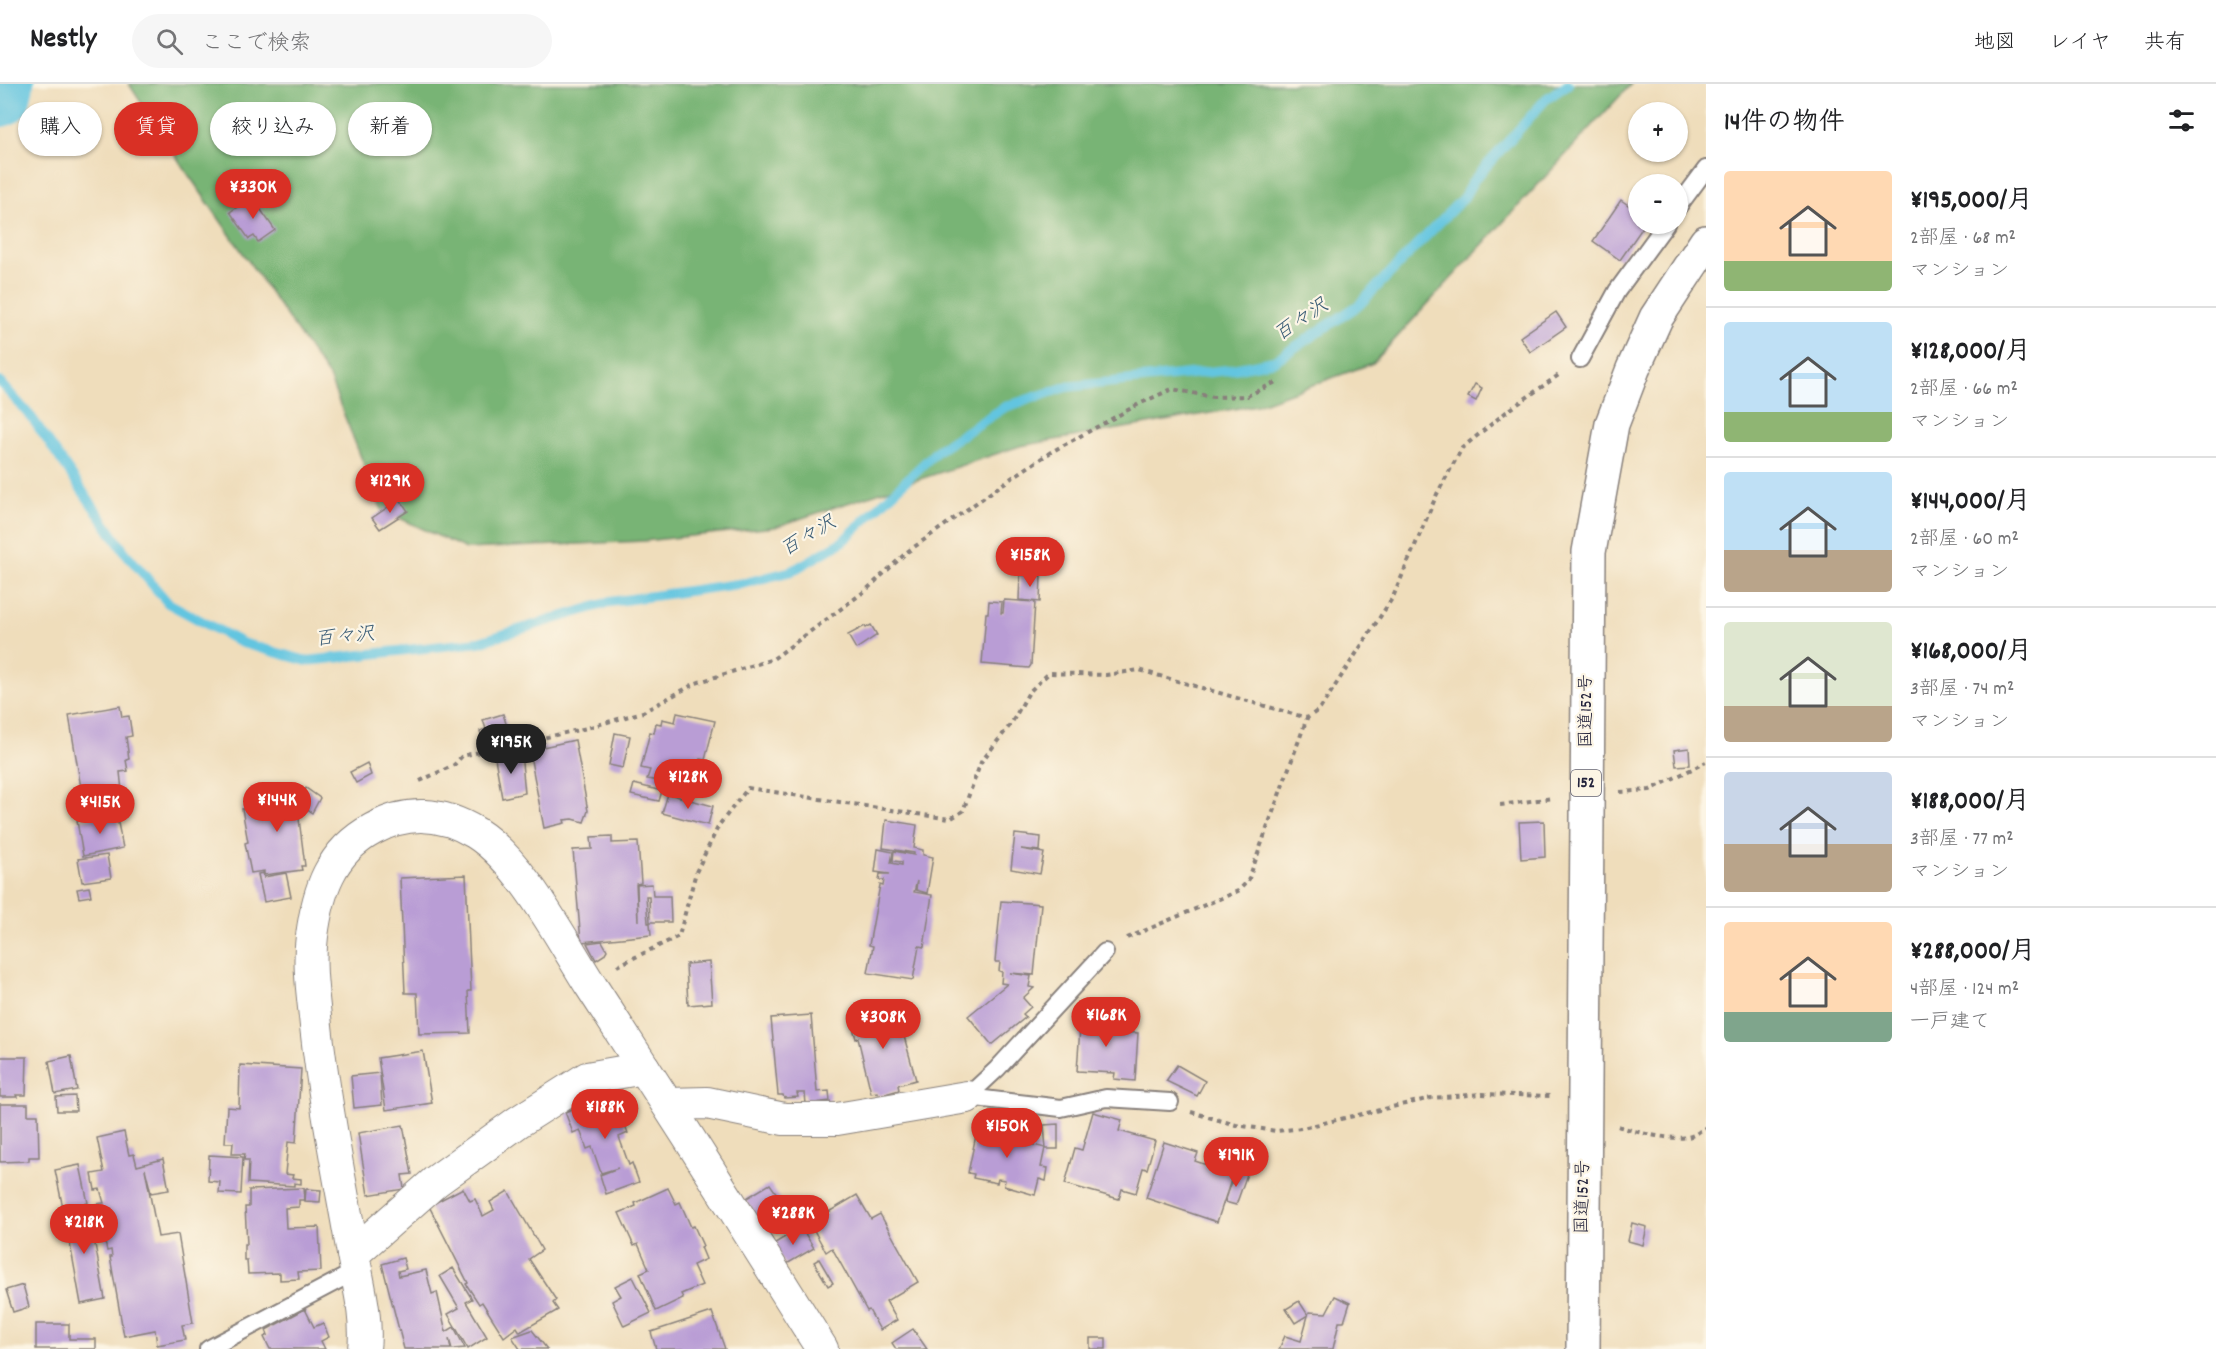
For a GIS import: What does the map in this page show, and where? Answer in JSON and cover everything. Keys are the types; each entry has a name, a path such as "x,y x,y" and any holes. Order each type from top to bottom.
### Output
{"highway":[{"name":"国道152号","path":"1583,1349 1573,1103 1589,552 1612,424 1656,318 1706,242"}],"street":[{"path":"364,1349 366,1335 320,1062 311,972 312,941 323,885 340,857 363,834 400,817 417,814 444,819 475,833 506,858 532,894 668,1104 822,1349"},
{"path":"354,1262 436,1181 518,1122 587,1078 644,1068"},
{"path":"668,1104 707,1103 784,1119 837,1119 967,1097"}],"lane":[{"path":"1688,198 1700,188 1706,169"},
{"path":"1580,359 1617,291 1659,234"},
{"path":"967,1097 997,1069 1106,952"},
{"path":"967,1097 1061,1108 1106,1098 1170,1102"},
{"path":"207,1349 354,1262"}],"path":[{"path":"1106,952 1127,938 1238,891 1248,881 1307,718 1320,710 1393,597 1437,494 1462,448 1505,412 1580,359"},
{"path":"414,784 454,765 462,756 587,728 643,712 696,683 773,659 865,591 907,552 1007,481 1060,447 1172,389 1213,397 1247,396 1276,381"},
{"path":"611,969 679,936 696,872 719,825 748,788 950,819 963,811 981,762 1011,724 1029,692 1049,673 1106,675 1139,670 1307,718"},
{"path":"1170,1102 1196,1115 1236,1125 1276,1131 1302,1128 1431,1098 1482,1094 1573,1103 1611,1124 1638,1133 1667,1137 1692,1136 1706,1126"}],"green space":[{"path":"129,84 1631,84 1373,363 1257,405 1020,446 775,527 644,541 466,549 382,510 329,377 176,156 198,156 198,102 141,102"}],"building":[{"path":"252,197 275,230 258,242 254,236 249,239 230,212"},
{"path":"1621,200 1628,205 1628,234 1638,234 1620,260 1593,241"},
{"path":"1556,312 1566,327 1530,352 1520,337"},
{"path":"1475,384 1482,388 1476,401 1468,397"},
{"path":"400,499 408,511 380,529 372,518"},
{"path":"1046,554 1060,555 1059,569 1046,568"},
{"path":"1020,575 1041,576 1040,602 1019,600"},
{"path":"1004,600 1035,602 1029,668 982,664 989,601 1002,602 1001,613 1003,613"},
{"path":"871,625 877,635 856,649 848,635"},
{"path":"120,706 122,717 129,716 132,736 126,737 128,771 120,772 123,800 116,801 117,808 85,812 69,715"},
{"path":"677,713 715,721 705,760 700,759 692,793 658,785 659,781 647,779 650,770 641,768 650,732 654,733 656,723 661,724 662,719 675,722"},
{"path":"503,714 510,736 484,744 480,731 486,729 483,720"},
{"path":"615,733 630,736 623,768 609,765"},
{"path":"575,740 588,811 584,822 573,819 564,820 565,823 544,828 529,750"},
{"path":"1689,748 1690,765 1676,766 1674,750"},
{"path":"521,753 525,793 502,798 495,758"},
{"path":"367,763 371,775 356,783 350,772"},
{"path":"634,784 662,791 659,801 631,795"},
{"path":"288,786 292,802 297,803 305,866 301,866 302,870 264,875 264,871 251,873 242,809 258,807 256,802 277,798 275,789"},
{"path":"306,788 320,798 312,813 297,803"},
{"path":"668,794 713,806 708,825 662,813"},
{"path":"116,813 123,848 83,856 77,821"},
{"path":"886,820 917,825 914,848 923,850 923,855 933,857 927,893 916,890 917,881 914,892 932,895 924,947 919,946 913,980 868,973 873,946 869,945 880,885 883,886 884,880 879,880 880,874 890,874 875,872 878,849 893,852 891,863 902,865 902,862 893,861 894,851 914,855 914,853 883,848"},
{"path":"1544,821 1545,857 1521,859 1519,822"},
{"path":"1015,834 1041,837 1040,851 1021,849 1044,853 1040,874 1011,869"},
{"path":"612,836 612,843 638,842 641,883 636,884 638,921 637,885 652,884 653,896 670,896 671,922 650,922 649,896 646,896 651,935 581,942 573,850 592,849 591,837"},
{"path":"107,855 111,878 82,882 78,859"},
{"path":"263,873 264,879 264,877 286,873 291,897 264,902 258,874"},
{"path":"466,875 471,991 468,991 470,1033 419,1034 417,993 405,993 400,878"},
{"path":"89,887 91,896 79,898 77,889"},
{"path":"1001,901 1041,904 1034,975 1010,973 1031,976 1029,987 1034,988 1023,998 1031,1007 1023,1014 1026,1017 992,1045 968,1016 1007,984 1001,983 1000,962 995,962"},
{"path":"602,941 607,950 596,960 587,943"},
{"path":"709,962 712,1003 688,1005 686,964"},
{"path":"891,1005 898,1030 902,1029 916,1080 898,1085 899,1090 878,1096 877,1092 871,1093 858,1038 856,1039 850,1016"},
{"path":"1081,1013 1109,1015 1108,1031 1138,1033 1135,1081 1114,1079 1115,1073 1077,1071"},
{"path":"811,1015 817,1092 829,1091 830,1101 806,1104 805,1093 797,1093 798,1097 784,1098 783,1095 778,1095 771,1018"},
{"path":"423,1051 432,1103 386,1110 378,1058"},
{"path":"71,1056 77,1090 55,1094 49,1061"},
{"path":"0,1057 27,1057 26,1095 0,1097"},
{"path":"240,1065 301,1069 296,1143 288,1142 285,1174 301,1179 301,1184 294,1183 294,1186 248,1183 249,1160 244,1160 245,1154 232,1154 233,1143 225,1143 227,1107 239,1108"},
{"path":"1177,1065 1205,1081 1197,1096 1166,1081"},
{"path":"380,1073 382,1105 354,1108 351,1076"},
{"path":"613,1093 628,1133 619,1137 629,1165 632,1163 639,1182 606,1194 600,1175 618,1168 601,1173 592,1147 587,1149 580,1130 573,1133 565,1112"},
{"path":"75,1096 76,1111 57,1111 56,1097"},
{"path":"0,1104 28,1104 28,1115 38,1115 39,1157 29,1157 29,1161 0,1162"},
{"path":"1093,1112 1122,1120 1119,1131 1155,1141 1147,1169 1143,1168 1136,1193 1122,1189 1119,1199 1065,1184 1075,1148 1082,1150"},
{"path":"979,1121 1017,1129 1015,1140 1045,1148 1041,1167 1048,1168 1046,1181 1039,1179 1035,1195 1004,1186 1005,1180 998,1179 997,1183 973,1178 974,1174 968,1173"},
{"path":"1058,1124 1058,1149 1046,1149 1044,1125"},
{"path":"403,1125 412,1174 402,1175 404,1189 368,1195 358,1133"},
{"path":"124,1132 129,1155 134,1154 137,1166 163,1159 169,1190 151,1193 145,1169 158,1237 178,1234 193,1323 182,1325 185,1340 157,1345 155,1330 124,1336 110,1257 112,1257 111,1250 107,1251 104,1237 109,1237 107,1228 102,1229 96,1204 104,1203 100,1189 95,1190 92,1174 104,1172 97,1138"},
{"path":"1164,1142 1198,1153 1195,1161 1233,1174 1217,1222 1146,1198"},
{"path":"209,1155 243,1157 241,1194 219,1193 220,1182 208,1181"},
{"path":"80,1165 88,1203 63,1208 55,1170"},
{"path":"1236,1170 1247,1174 1236,1205 1225,1202"},
{"path":"770,1184 779,1197 782,1211 765,1231 745,1199"},
{"path":"304,1188 305,1200 299,1200 299,1207 285,1208 286,1228 319,1227 321,1271 298,1272 299,1279 280,1280 280,1273 248,1274 247,1260 244,1260 244,1244 247,1244 245,1207 249,1207 249,1190"},
{"path":"463,1188 470,1201 475,1199 483,1216 494,1210 490,1202 508,1191 542,1250 529,1259 556,1300 553,1303 558,1310 520,1332 517,1327 504,1337 482,1302 479,1304 466,1284 468,1283 429,1206"},
{"path":"668,1188 676,1204 680,1202 691,1227 694,1226 706,1259 693,1265 702,1285 681,1294 683,1298 656,1311 640,1273 649,1269 638,1244 634,1246 619,1213"},
{"path":"306,1189 321,1190 320,1202 305,1201"},
{"path":"857,1195 871,1219 880,1214 918,1282 886,1301 897,1320 880,1330 832,1248 826,1252 810,1223"},
{"path":"88,1206 105,1299 81,1304 64,1210"},
{"path":"1632,1223 1647,1227 1643,1245 1628,1241"},
{"path":"801,1227 814,1248 785,1265 772,1245"},
{"path":"403,1258 406,1269 398,1271 399,1276 426,1270 432,1294 437,1292 446,1332 454,1327 465,1348 452,1349 449,1339 451,1349 404,1349 382,1264"},
{"path":"819,1259 833,1283 828,1286 814,1262"},
{"path":"453,1268 472,1299 466,1302 487,1337 468,1349 448,1314 459,1308 440,1276"},
{"path":"633,1277 651,1313 624,1326 612,1301 621,1296 615,1286"},
{"path":"23,1285 29,1307 13,1312 6,1290"},
{"path":"1335,1296 1350,1303 1344,1322 1339,1322 1333,1349 1279,1349 1285,1336 1301,1341 1309,1312 1326,1313"},
{"path":"1299,1301 1308,1315 1295,1323 1286,1309"},
{"path":"305,1309 314,1327 323,1323 329,1337 321,1341 325,1349 270,1349 264,1337 268,1335 266,1330"},
{"path":"712,1312 725,1349 656,1349 651,1332"},
{"path":"36,1324 69,1324 69,1339 96,1339 96,1349 36,1349"},
{"path":"913,1329 927,1349 896,1349 892,1343"},
{"path":"532,1330 547,1349 520,1349 512,1337"},
{"path":"1090,1338 1106,1338 1106,1349 1090,1349"}],"waterway":[{"path":"0,96 3,84"},
{"name":"百々沢","path":"0,382 32,418 124,551 168,603 242,643 307,661 479,642 610,602 745,583 792,571 842,542 938,450 1005,407 1066,387 1228,370 1274,361 1359,305 1464,197 1473,181 1546,99 1568,84"}]}
